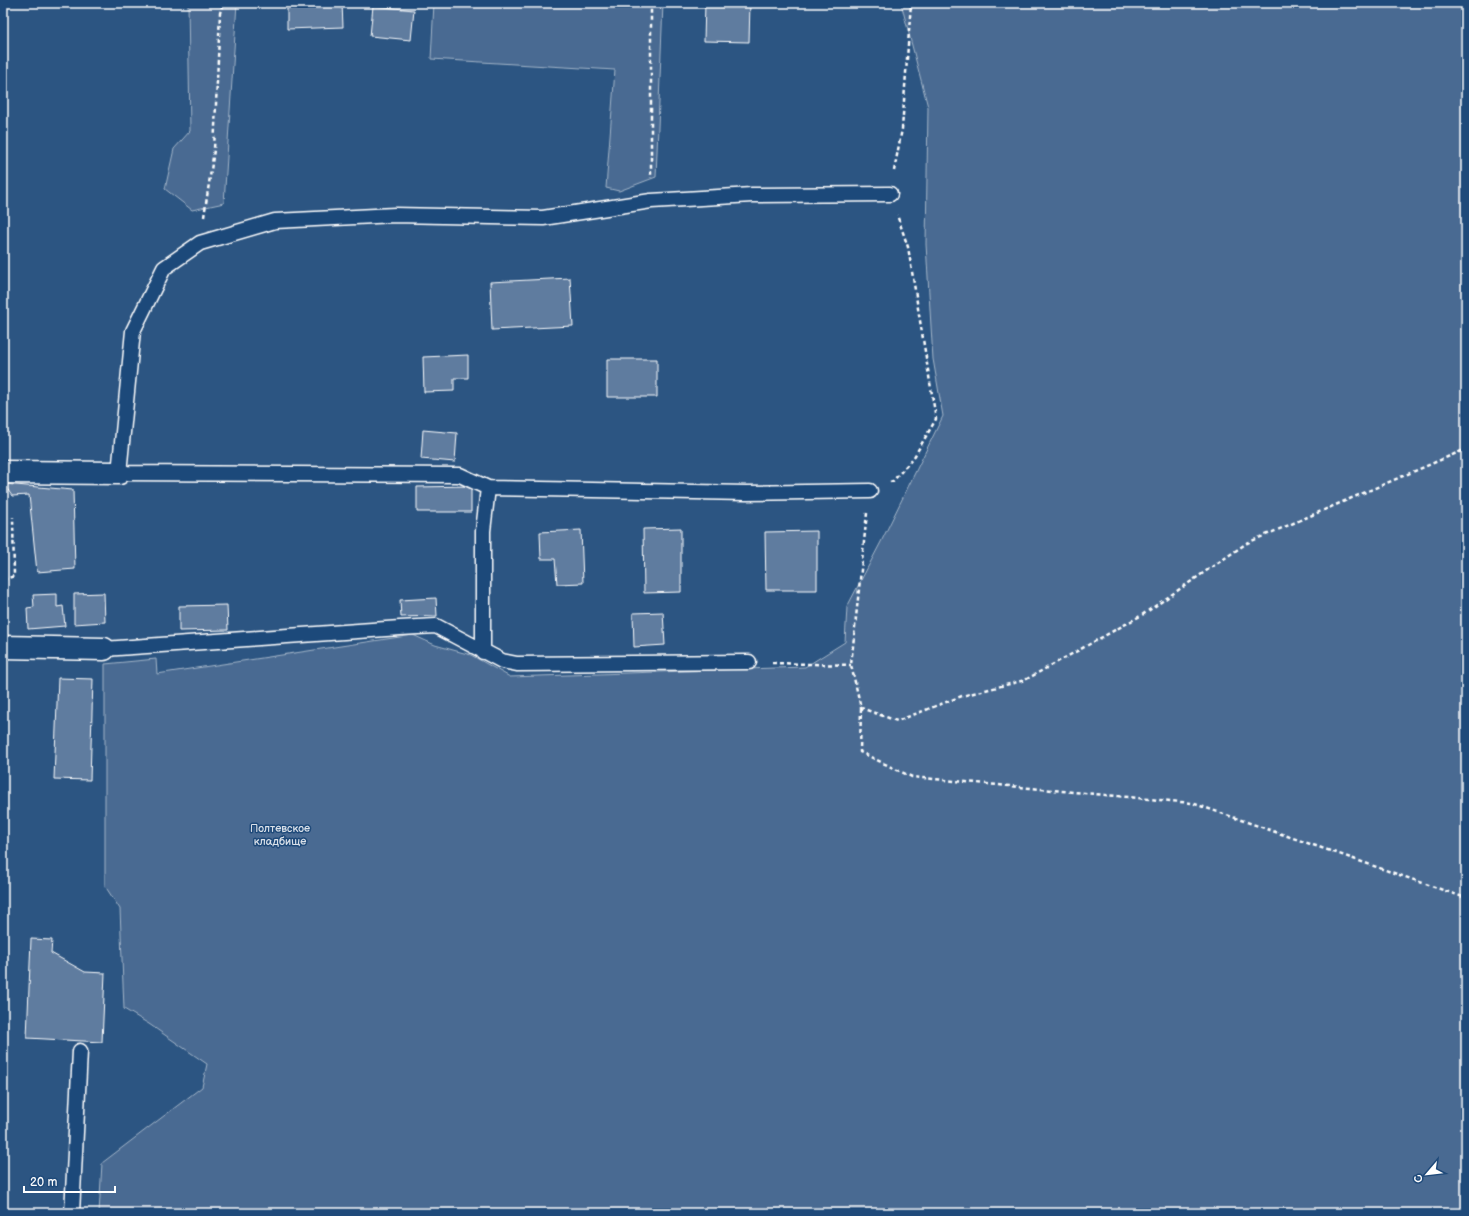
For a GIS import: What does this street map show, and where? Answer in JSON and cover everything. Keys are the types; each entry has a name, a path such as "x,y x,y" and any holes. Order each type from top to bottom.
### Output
{"street":[{"path":"3,472 119,472"},
{"path":"3,647 104,649"}],"lane":[{"path":"870,490 746,493 488,488 460,475 119,472 133,331 164,268 200,243 276,221 395,215 543,218 651,201 752,195 890,194"},
{"path":"483,652 483,531 488,488"},
{"path":"104,649 436,626 483,652 502,661 516,664 749,662"},
{"path":"72,1213 80,1051"}],"path":[{"path":"200,243 214,150 220,13 223,3"},
{"path":"650,3 651,201"},
{"path":"911,3 902,129 890,194 908,247 936,419 914,457 893,481 870,490 851,665 861,708 860,752 912,778 1192,803 1466,898"},
{"path":"861,708 897,721 962,696 1025,680 1142,615 1247,543 1466,449"},
{"path":"3,580 14,576 13,517"},
{"path":"749,662 851,665"}],"green space":[{"path":"188,3 237,3 224,203 192,210 165,189 174,149 190,131"},
{"path":"434,3 663,3 656,177 619,191 606,188 615,70 431,59"},
{"name":"Полтевское кладбище","path":"901,3 1466,3 1466,1213 99,1213 102,1163 202,1087 207,1064 149,1024 124,1009 120,909 105,886 105,664 156,659 157,674 413,635 435,645 471,655 510,677 805,667 845,642 847,607 943,416 933,359 926,244 928,107"}],"building":[{"path":"287,3 342,3 343,27 287,29"},
{"path":"705,3 750,3 749,42 704,41"},
{"path":"373,6 414,10 411,40 370,36"},
{"path":"570,278 573,326 492,330 490,282"},
{"path":"468,355 468,378 454,378 454,391 424,392 423,357"},
{"path":"607,359 657,359 657,397 607,397"},
{"path":"423,430 457,433 455,462 421,459"},
{"path":"4,484 73,490 75,569 37,572 29,495 12,496"},
{"path":"471,486 471,512 417,512 417,487"},
{"path":"681,528 681,592 644,593 643,529"},
{"path":"581,530 583,583 557,584 555,559 541,559 540,532"},
{"path":"817,531 817,590 766,590 765,532"},
{"path":"104,593 105,622 74,624 74,594"},
{"path":"57,594 57,607 63,606 65,626 28,629 27,608 34,607 33,595"},
{"path":"436,598 437,616 401,617 400,600"},
{"path":"227,605 228,630 179,631 179,606"},
{"path":"663,612 665,645 634,647 633,613"},
{"path":"58,678 93,679 90,780 54,779"},
{"path":"31,939 52,940 51,953 85,972 105,973 102,1042 27,1038"}]}
